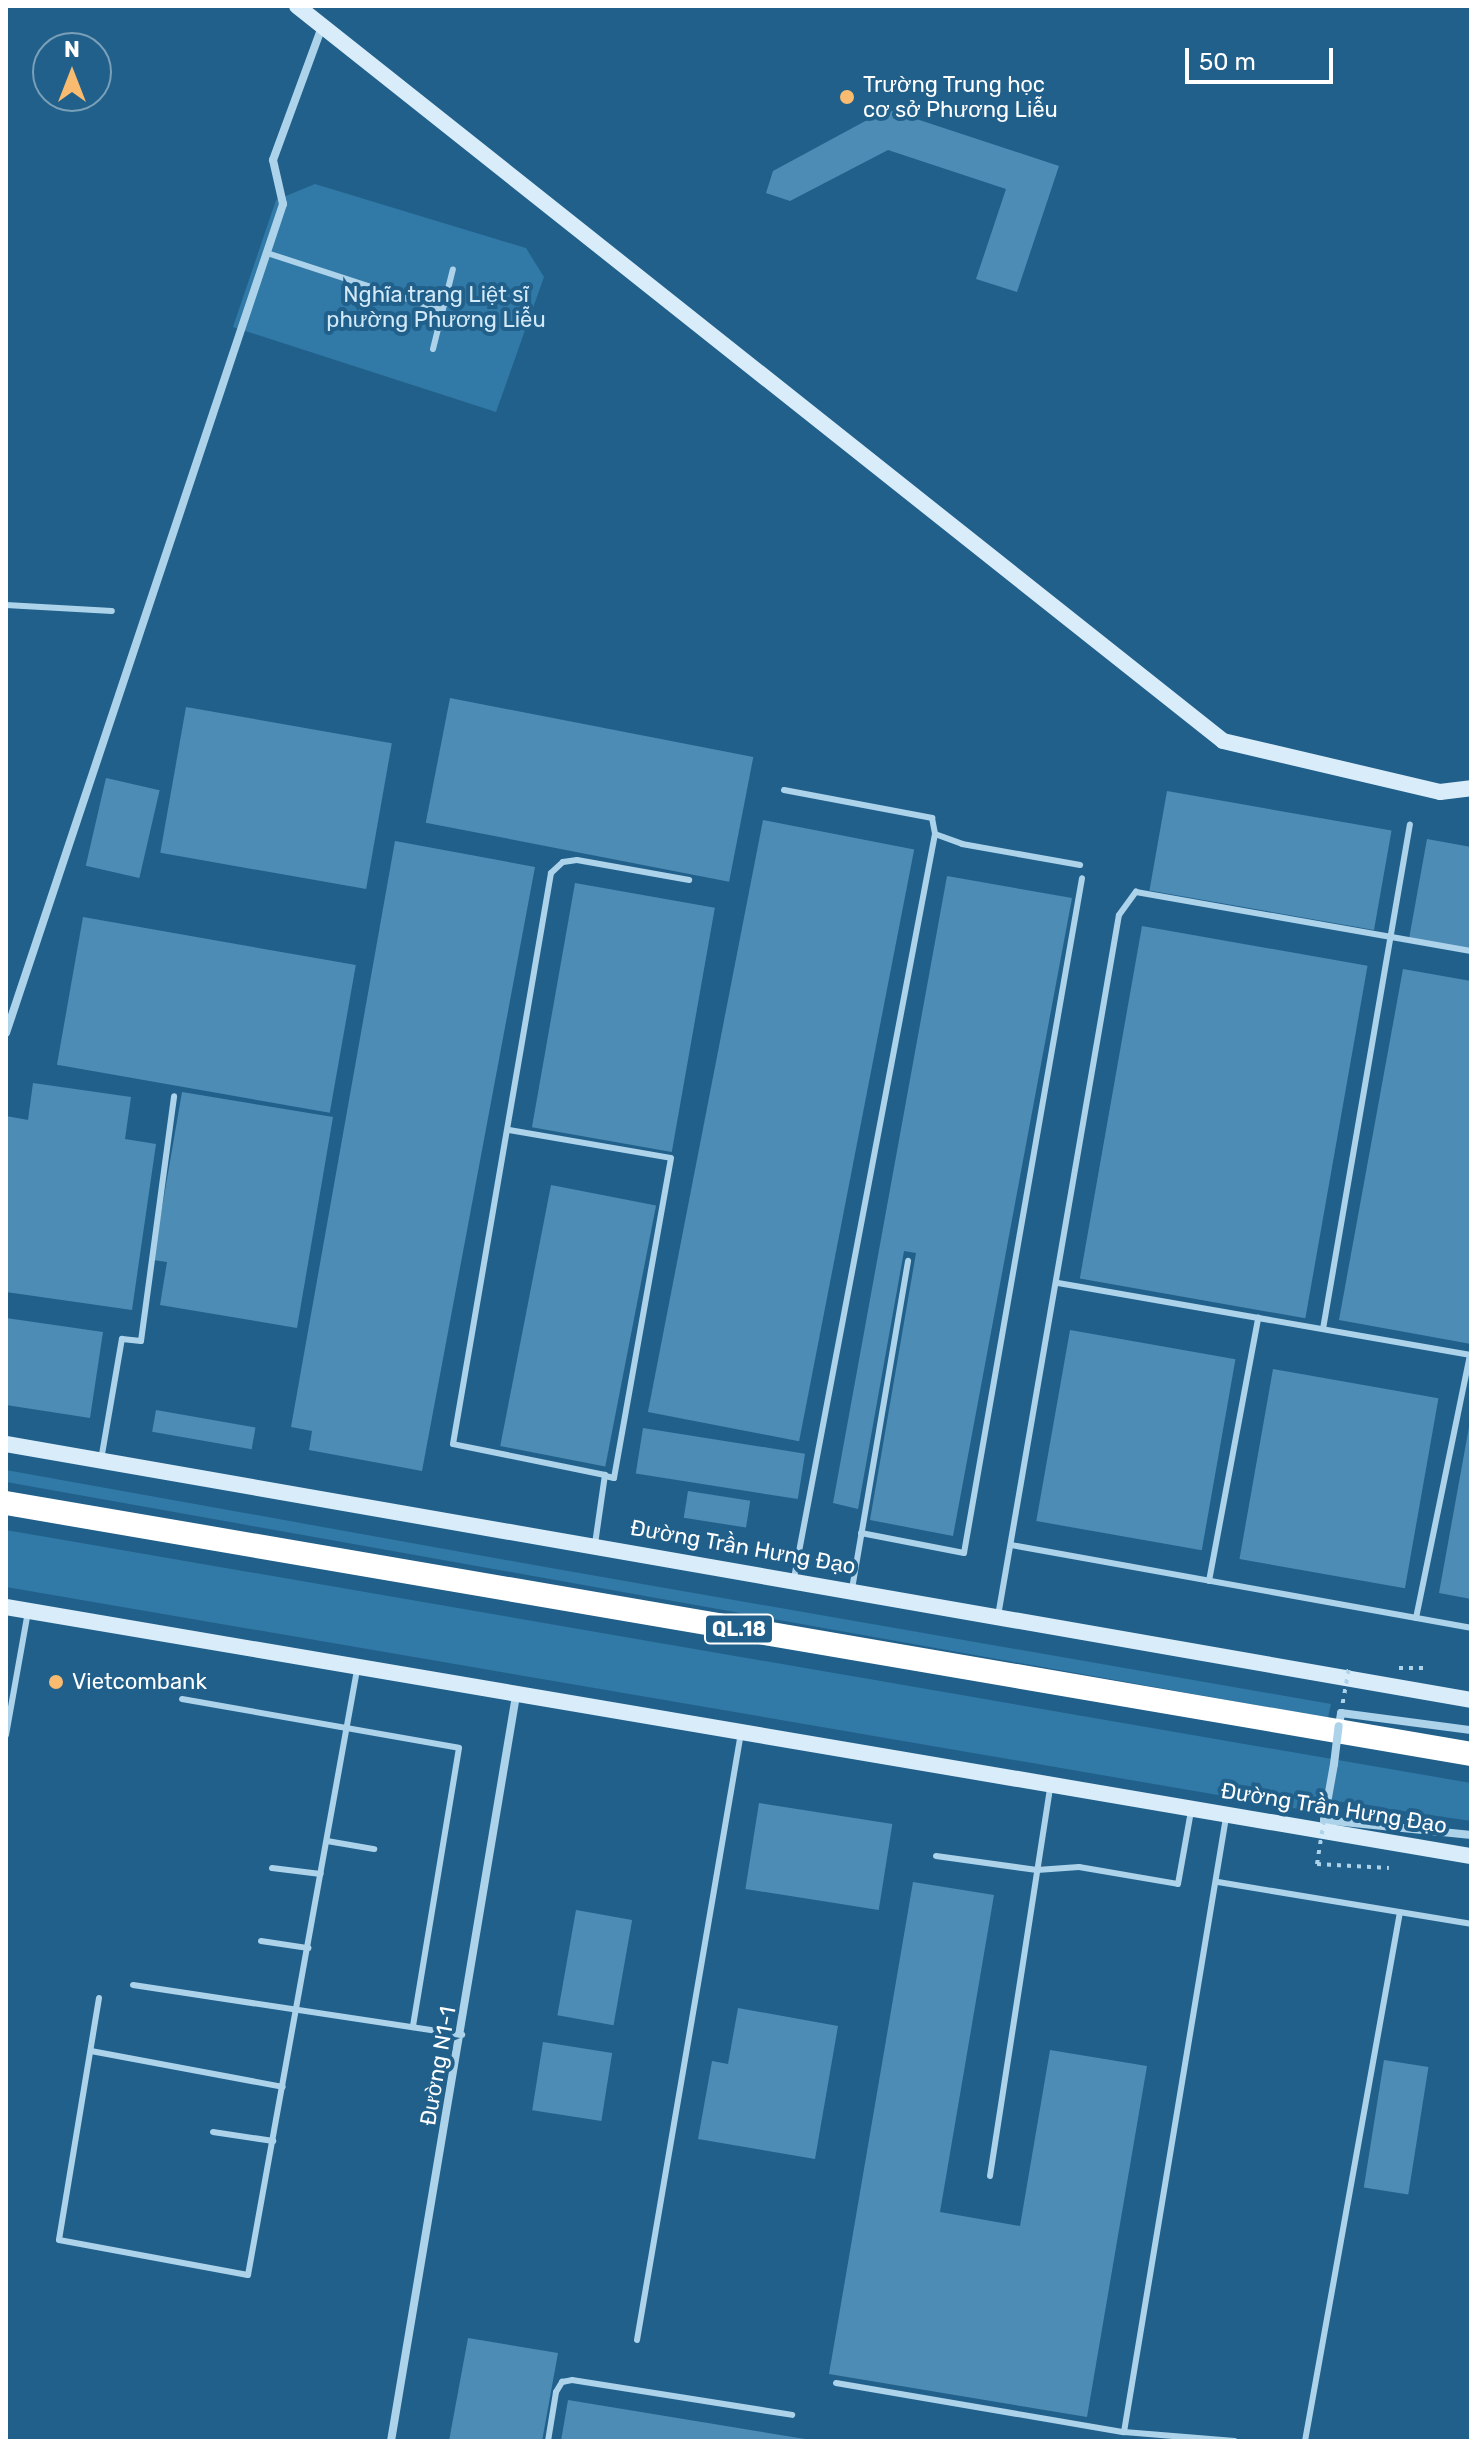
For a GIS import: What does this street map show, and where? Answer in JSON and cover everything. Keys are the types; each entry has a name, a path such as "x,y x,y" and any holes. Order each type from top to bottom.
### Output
{"highway":[{"name":"QL.18","path":"6,1503 1471,1754"}],"main road":[{"path":"297,6 1223,741 1440,792 1471,788"},
{"name":"Đường Trần Hưng Đạo","path":"6,1444 1471,1700"},
{"name":"Đường Trần Hưng Đạo","path":"6,1607 1226,1817 1471,1856"}],"street":[{"path":"6,1033 267,253 285,194 274,177 273,160 322,26"},
{"name":"Đường N1-1","path":"391,2441 462,2035 516,1696"},
{"path":"1470,1730 1341,1713 1324,1820 1471,1835"}],"lane":[{"path":"267,253 441,310"},
{"path":"433,349 453,269"},
{"path":"6,605 112,611"},
{"path":"784,790 932,818 935,834 794,1582"},
{"path":"1323,1329 1410,824"},
{"path":"935,834 1080,865"},
{"path":"509,1130 671,1158 614,1478 453,1444 555,868 577,860 689,880"},
{"path":"861,1533 964,1553 1082,878"},
{"path":"998,1618 1119,915 1136,892 1471,951"},
{"path":"101,1460 122,1339 141,1341 174,1096"},
{"path":"851,1592 908,1261"},
{"path":"1058,1283 1470,1354 1416,1618"},
{"path":"1209,1581 1258,1318"},
{"path":"595,1548 605,1476"},
{"path":"1011,1545 1471,1628"},
{"path":"6,1735 28,1611"},
{"path":"99,1998 59,2240 248,2275 358,1666"},
{"path":"182,1699 348,1725 459,1748 413,2027"},
{"path":"637,2340 741,1733"},
{"path":"990,2176 1050,1787"},
{"path":"936,1856 1037,1870 1079,1867 1178,1884 1191,1811"},
{"path":"1124,2432 1218,1882 1226,1817"},
{"path":"327,1841 374,1849"},
{"path":"272,1868 321,1874"},
{"path":"1218,1882 1471,1924"},
{"path":"1305,2441 1400,1912"},
{"path":"261,1941 308,1948"},
{"path":"133,1985 462,2035"},
{"path":"91,2051 283,2087"},
{"path":"213,2132 273,2141"},
{"path":"548,2441 556,2392 562,2382 572,2380 792,2415"},
{"path":"836,2383 1124,2432 1235,2441"}],"path":[{"path":"1341,1713 1349,1667"},
{"path":"1324,1820 1317,1864 1389,1868"}],"green space":[{"name":"Nghĩa trang Liệt sĩ phường Phương Liễu","path":"315,184 526,248 544,277 496,412 233,327 276,200"},
{"path":"6,1470 1331,1704 1328,1718 6,1482"},
{"path":"6,1530 1471,1783 1471,1821 1315,1798 1311,1811 6,1587"}],"building":[{"path":"874,105 1059,166 1017,292 976,279 1006,189 888,150 790,201 766,193 773,171 869,119"},
{"path":"450,698 753,757 729,882 426,823"},
{"path":"186,707 392,743 366,889 160,853"},
{"path":"106,778 160,790 139,878 86,866"},
{"path":"1167,791 1392,831 1374,930 1149,890"},
{"path":"763,820 914,849 799,1441 648,1412"},
{"path":"1427,839 1471,847 1471,950 1409,939"},
{"path":"395,841 535,867 422,1471 309,1450 312,1431 291,1427"},
{"path":"947,876 1072,898 953,1536 870,1520 916,1253 904,1251 858,1509 833,1503"},
{"path":"575,883 715,908 672,1152 532,1127"},
{"path":"83,917 356,965 330,1113 57,1065"},
{"path":"1142,926 1368,966 1305,1318 1080,1279"},
{"path":"1403,969 1471,981 1471,1344 1339,1320"},
{"path":"33,1083 131,1097 125,1139 156,1144 132,1310 6,1292 6,1116 28,1120"},
{"path":"182,1092 333,1117 297,1328 160,1305 167,1262 153,1260"},
{"path":"551,1185 656,1205 605,1467 500,1446"},
{"path":"6,1318 103,1332 90,1418 6,1405"},
{"path":"1070,1330 1235,1359 1202,1550 1036,1521"},
{"path":"1273,1369 1438,1398 1405,1588 1239,1559"},
{"path":"156,1410 255,1428 252,1449 152,1432"},
{"path":"1471,1427 1471,1599 1439,1593"},
{"path":"643,1428 805,1454 798,1499 636,1473"},
{"path":"688,1491 750,1501 746,1528 684,1518"},
{"path":"759,1803 892,1824 879,1910 745,1889"},
{"path":"913,1882 994,1895 940,2212 1020,2226 1050,2050 1147,2066 1087,2417 829,2374"},
{"path":"576,1910 632,1920 614,2025 557,2015"},
{"path":"738,2008 838,2026 815,2159 698,2139 712,2061 728,2064"},
{"path":"543,2042 612,2053 601,2121 532,2110"},
{"path":"1384,2060 1428,2067 1408,2194 1364,2187"},
{"path":"468,2338 558,2353 542,2441 449,2441"},
{"path":"568,2400 805,2439 805,2441 561,2441"}],"place":[{"name":"Trường Trung học cơ sở Phương Liễu","path":"847,97"},
{"name":"Vietcombank","path":"56,1682"}]}
